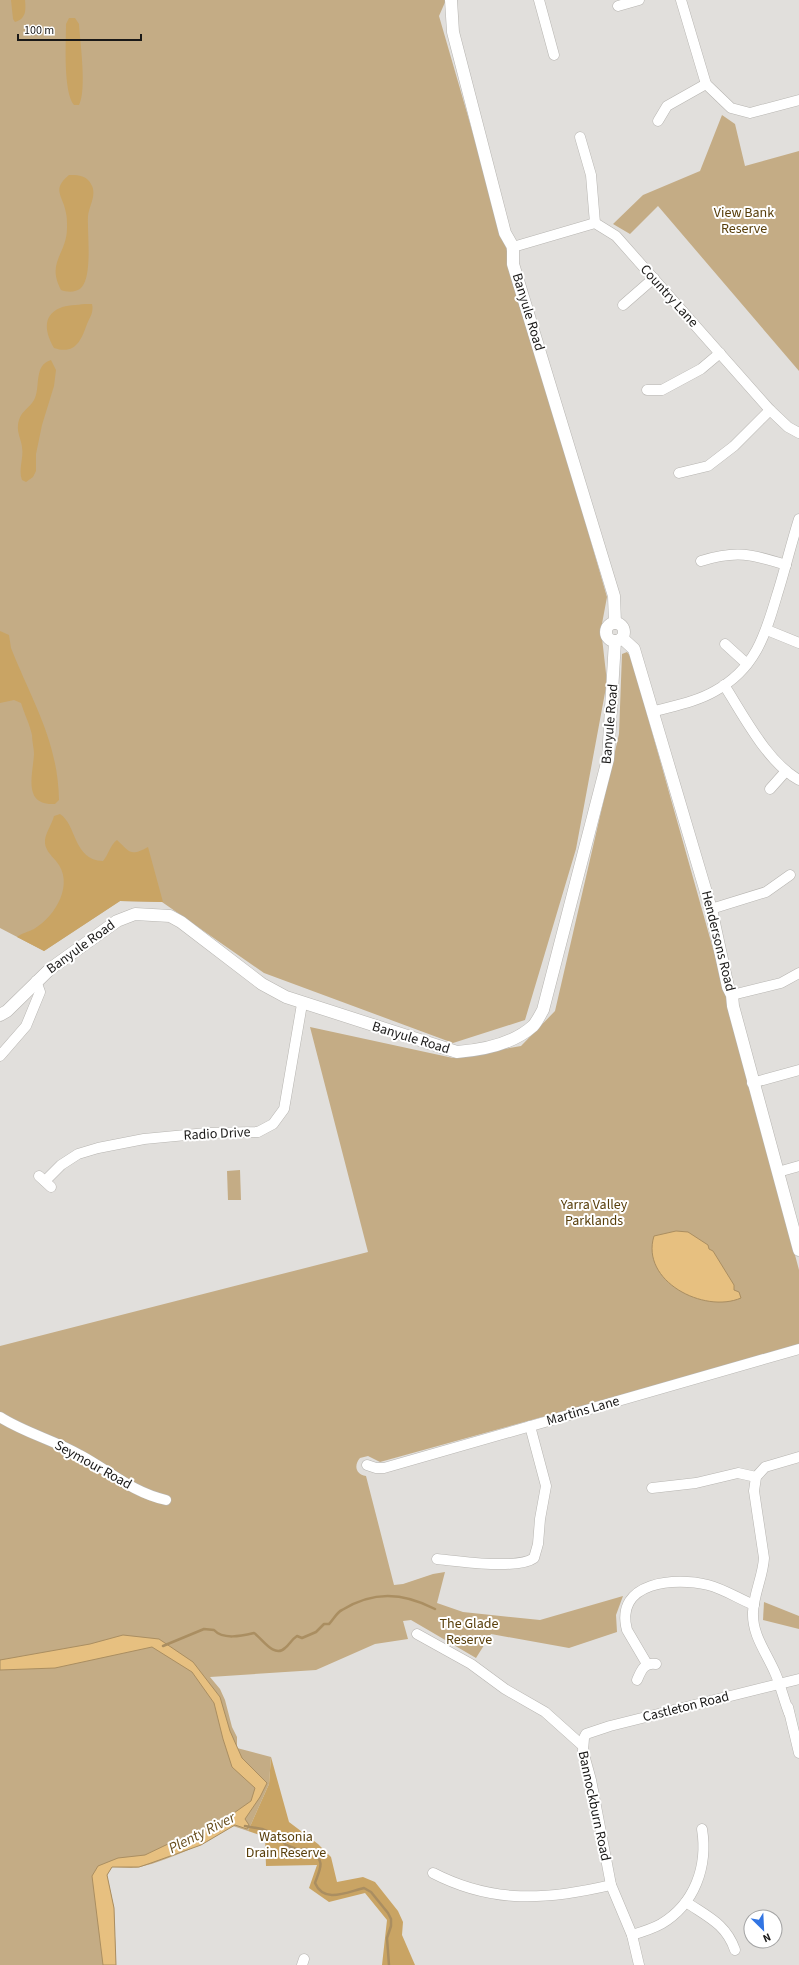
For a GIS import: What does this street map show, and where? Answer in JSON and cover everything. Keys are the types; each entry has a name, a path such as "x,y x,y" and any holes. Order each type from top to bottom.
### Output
{"street":[{"name":"Banyule Road","path":"0,1015 7,1011 50,969 117,920 135,914 170,916 181,922 262,984 302,1004 457,1052 481,1050 519,1036 534,1025 543,1010 608,759 619,640 624,633 623,627 615,623 614,596 513,264 512,247 505,233 453,32 451,0"},
{"path":"539,0 554,55"},
{"path":"618,6 639,0"},
{"path":"681,0 706,84 732,108 750,113 799,100"},
{"path":"658,121 667,106 706,84"},
{"path":"512,247 595,223 591,176 580,137"},
{"name":"Country Lane","path":"595,223 616,236 770,410 788,427 799,433"},
{"path":"623,305 654,278"},
{"path":"647,390 662,390 701,369 720,353"},
{"path":"679,473 708,466 734,446 770,410"},
{"path":"652,712 705,696 724,686 735,678 756,653 767,630 799,519"},
{"path":"701,560 718,555 739,553 762,557 786,565"},
{"path":"767,630 799,643"},
{"name":"Hendersons Road","path":"619,640 634,649 711,909 728,987 732,995 733,1006 752,1083 799,1250"},
{"path":"725,644 747,664"},
{"path":"724,686 762,743 786,772 799,780"},
{"path":"770,789 786,772"},
{"path":"711,909 766,892 790,875"},
{"path":"732,995 781,983 799,973"},
{"path":"0,1056 26,1026 40,992 36,981"},
{"name":"Radio Drive","path":"45,1181 61,1165 78,1154 98,1148 152,1138 207,1133 258,1132 273,1124 284,1109 302,1004"},
{"path":"752,1083 799,1070"},
{"path":"778,1172 799,1166"},
{"name":"Martins Lane","path":"367,1465 376,1468 384,1468 799,1350"},
{"name":"Seymour Road","path":"0,1417 80,1454 148,1496 166,1500"},
{"path":"437,1559 505,1563 522,1562 534,1558 538,1544 540,1519 546,1486 530,1426"},
{"path":"799,1457 769,1465 760,1472 756,1478 754,1491 764,1558 764,1568 754,1605 756,1631 766,1655 778,1670 799,1753"},
{"path":"652,1488 696,1483 738,1473 756,1478"},
{"path":"637,1680 642,1669 651,1664 627,1630 625,1624 626,1609 635,1595 642,1590 672,1581 697,1583 718,1588 754,1605"},
{"name":"Bannockburn Road","path":"417,1634 457,1655 486,1674 505,1689 545,1712 583,1746 611,1885 632,1936 639,1965"},
{"name":"Castleton Road","path":"583,1746 584,1738 590,1731 799,1679"},
{"path":"632,1936 661,1924 686,1902 694,1891 702,1868 704,1845 702,1829"},
{"path":"433,1873 472,1889 514,1897 546,1897 611,1885"},
{"path":"686,1902 723,1927 732,1941 735,1950"}],"green space":[{"path":"0,0 446,0 439,16 607,597 601,629 607,682 576,849 525,1020 453,1043 264,973 162,902 120,901 44,951 0,928"},
{"path":"11,0 25,0 25,11 19,21 15,22 13,19"},
{"path":"69,18 75,18 79,24 83,89 79,105 74,105 70,99 68,89 66,24"},
{"name":"View Bank Reserve","path":"722,115 735,124 745,166 799,151 799,371 658,206 630,234 613,224 643,195 700,171"},
{"path":"69,175 80,176 87,179 93,188 93,199 88,216 89,254 87,274 85,282 81,288 71,292 61,290 56,272 56,265 64,245 67,228 65,207 59,189"},
{"path":"92,304 92,312 79,341 72,348 67,350 54,348 47,331 50,316 54,311 62,307"},
{"path":"51,360 56,370 54,386 42,425 36,454 36,471 33,477 26,482 22,480 21,476 22,444 18,431 19,420 34,400 38,377 42,367 45,363"},
{"path":"0,631 9,635 11,648 49,740 58,779 59,800 55,804 45,803 38,800 34,794 32,787 34,754 32,735 21,703 14,700 0,703"},
{"name":"Yarra Valley Parklands","path":"627,652 631,657 719,970 799,1270 799,1346 380,1462 368,1456 360,1458 356,1466 362,1475 366,1476 394,1585 403,1584 433,1574 445,1572 437,1603 463,1612 540,1620 623,1596 616,1615 617,1632 569,1648 491,1634 476,1658 411,1620 403,1621 408,1639 375,1644 316,1670 210,1677 220,1689 225,1700 232,1727 237,1737 237,1748 271,1757 269,1784 248,1831 233,1826 200,1844 164,1860 137,1868 112,1867 107,1875 114,1908 116,1965 0,1965 0,1346 368,1252 310,1027 453,1058 521,1046 555,1011 619,734 622,654"},
{"path":"60,814 70,826 81,849 86,855 93,859 103,861 117,840 131,852 137,852 148,847 163,902 120,901 44,951 17,937 34,929 42,923 56,908 60,898 64,879 56,861 48,852 45,840 54,816"},
{"path":"240,1170 241,1200 228,1200 227,1171"},
{"path":"764,1602 799,1616 799,1629 763,1620"},
{"name":"Watsonia Drain Reserve","path":"271,1757 289,1822 318,1844 331,1857 337,1882 363,1877 375,1882 398,1911 403,1922 402,1935 415,1965 382,1965 387,1920 365,1893 329,1902 309,1888 317,1865 266,1866 265,1837 248,1831 269,1784"}],"water":[{"path":"676,1231 688,1232 708,1245 709,1249 713,1251 734,1285 734,1290 739,1292 741,1298 726,1302 710,1301 694,1297 678,1290 666,1280 656,1267 652,1252 654,1236"},
{"name":"Plenty River","path":"123,1635 159,1639 193,1662 220,1697 230,1731 242,1758 267,1783 260,1797 245,1819 249,1825 247,1829 235,1825 201,1845 139,1867 112,1867 107,1875 114,1908 116,1965 103,1965 92,1876 98,1866 118,1858 145,1855 199,1832 231,1815 251,1801 255,1788 232,1767 214,1703 192,1672 152,1647 55,1668 0,1670 0,1660 90,1644"}],"waterway":[{"path":"163,1646 204,1629 214,1630 227,1636 238,1636 254,1633 272,1649 281,1651 297,1636 302,1638 316,1632 324,1624 329,1624 340,1611 365,1599 388,1596 399,1597 411,1599 435,1609"},
{"name":"Plenty River","path":"245,1826 262,1829 277,1835 286,1845 299,1850 308,1849 316,1855 320,1862 320,1869 315,1883 324,1893 336,1895 364,1888 371,1892 391,1919 391,1926 387,1938 389,1965"}],"park label":[{"name":"The Glade Reserve","path":"469,1632"}]}
